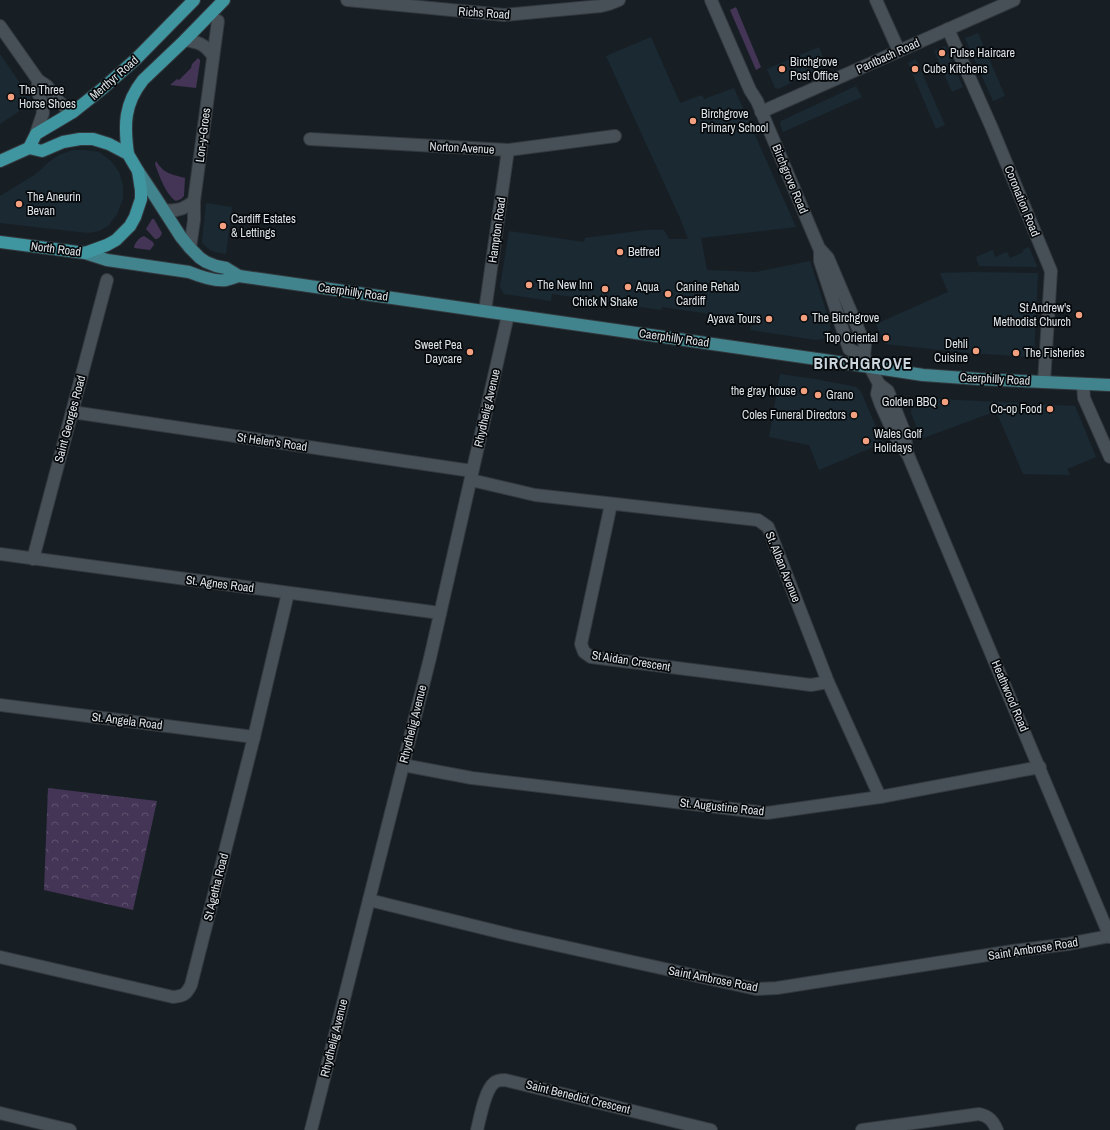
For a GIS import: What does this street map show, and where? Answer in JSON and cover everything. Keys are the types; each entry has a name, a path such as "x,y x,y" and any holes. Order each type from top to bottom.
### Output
{"highway":[{"name":"Merthyr Road","path":"36,134 73,112 102,90 194,0"},
{"name":"Merthyr Road","path":"128,154 126,141 126,118 133,94 142,80 185,40 224,0"},
{"path":"29,148 36,134"},
{"path":"0,161 29,148 42,151 63,142 80,139 88,139 109,144 128,154"},
{"name":"North Road","path":"0,242 85,253 112,243 130,226 135,217 141,199 138,171 128,154"}],"main road":[{"name":"Caerphilly Road","path":"138,171 181,237 190,248 206,262 226,268 239,276 923,375 1110,385"},
{"name":"Caerphilly Road","path":"85,253 107,260 189,272 200,277 225,280 239,276"}],"street":[{"name":"Richs Road","path":"347,0 504,16 601,6 619,0"},
{"name":"Birchgrove Road","path":"711,0 750,90 762,112 819,248 828,258 862,338 864,345 864,356 871,368"},
{"path":"876,0 898,51"},
{"name":"Pantbach Road","path":"762,112 1014,0"},
{"name":"Lon-y-Groes","path":"190,248 194,220 194,201 218,21"},
{"path":"0,26 38,80 47,86 57,100 73,112"},
{"name":"Coronation Road","path":"948,29 991,126 1051,271 1044,382"},
{"path":"185,40 201,44 209,49 213,56"},
{"path":"36,134 43,113 42,102 38,92 38,80"},
{"name":"Norton Avenue","path":"310,139 508,150 614,136"},
{"name":"Hampton Road","path":"486,311 508,150"},
{"path":"164,210 180,210 189,206 194,201"},
{"name":"Saint Georges Road","path":"33,559 107,280"},
{"name":"Rhydhelig Avenue","path":"311,1130 430,658 508,315"},
{"name":"Heathwood Road","path":"871,368 880,384 888,391 893,401 904,431 908,455 1110,937"},
{"path":"1083,384 1084,398 1110,457"},
{"name":"St Helen's Road","path":"72,412 472,475"},
{"name":"St. Alban Avenue","path":"472,475 535,494 758,520 768,528 828,682 880,797"},
{"name":"St Aidan Crescent","path":"611,504 581,644 584,652 591,657 811,685 828,682"},
{"name":"St. Agnes Road","path":"0,554 440,613"},
{"name":"St Agetha Road","path":"0,957 173,997 182,996 187,992 191,985 254,737 288,593"},
{"name":"St. Angela Road","path":"0,705 254,737"},
{"name":"St. Augustine Road","path":"403,765 472,778 767,813 880,797 1040,767"},
{"name":"Saint Ambrose Road","path":"369,900 511,935 756,989 777,988 1110,937"},
{"name":"Saint Benedict Crescent","path":"477,1130 488,1090 494,1082 499,1080 506,1080 711,1130"},
{"path":"0,1113 70,1130"},
{"path":"862,1130 979,1114 985,1115 991,1119 997,1130"}],"shaded area":[{"path":"978,33 1005,96 993,101 965,38"},
{"path":"651,37 680,103 702,95 704,99 734,88 796,227 701,238 707,270 756,272 810,261 830,323 830,330 823,339 816,340 750,330 752,320 662,307 661,310 552,294 551,301 504,294 500,287 509,231 584,242 585,238 646,230 664,230 669,239 688,239 680,218 606,56"},
{"path":"945,46 963,87 952,92 934,51"},
{"path":"819,47 826,66 778,89 775,88 767,69"},
{"name":"The Three Horse Shoes","path":"0,54 31,99 30,104 0,124"},
{"path":"916,59 945,125 936,129 908,63"},
{"path":"856,86 862,97 783,132 780,124 781,121"},
{"path":"73,150 99,152 111,161 119,172 123,185 123,199 117,214 108,226 99,231 88,233 0,223 0,196 36,174 59,155"},
{"path":"206,203 232,207 226,254 210,250 202,243"},
{"path":"1029,247 1037,266 1036,267 979,266 976,257 993,250 995,257 1007,252 1010,258 1022,253 1024,249"},
{"path":"940,273 1038,273 1034,357 970,353 885,344 876,324 948,292"},
{"path":"780,374 856,387 861,392 883,443 819,470 809,445 769,437"},
{"path":"919,398 1075,406 1096,457 1067,469 1070,475 1023,474 996,411 921,439 911,413 914,400"}],"green space":[{"path":"736,7 761,67 756,70 730,10"},
{"path":"198,58 200,62 196,88 170,85 177,79 179,80 191,68 192,64"},
{"path":"156,161 165,171 185,178 184,196 181,199 176,201 169,194 163,184 155,164"},
{"path":"152,219 154,219 162,233 157,239 155,239 146,229"},
{"path":"144,236 153,242 154,245 150,250 134,248 137,241"},
{"path":"48,788 157,801 133,910 44,890"}],"place":[{"name":"Pulse Haircare","path":"942,53"},
{"name":"Birchgrove Post Office","path":"782,69"},
{"name":"Cube Kitchens","path":"915,69"},
{"name":"The Three Horse Shoes","path":"11,97"},
{"name":"Birchgrove Primary School","path":"693,121"},
{"name":"The Aneurin Bevan","path":"19,204"},
{"name":"Cardiff Estates & Lettings","path":"223,226"},
{"name":"Betfred","path":"620,252"},
{"name":"The New Inn","path":"529,285"},
{"name":"Aqua","path":"628,287"},
{"name":"Chick N Shake","path":"605,289"},
{"name":"Canine Rehab Cardiff","path":"668,294"},
{"name":"St Andrew's Methodist Church","path":"1079,315"},
{"name":"The Birchgrove","path":"804,318"},
{"name":"Ayava Tours","path":"769,319"},
{"name":"Top Oriental","path":"886,338"},
{"name":"Dehli Cuisine","path":"976,351"},
{"name":"Sweet Pea Daycare","path":"470,352"},
{"name":"The Fisheries","path":"1016,353"},
{"name":"the gray house","path":"804,391"},
{"name":"Grano","path":"818,395"},
{"name":"Golden BBQ","path":"945,402"},
{"name":"Co-op Food","path":"1050,409"},
{"name":"Coles Funeral Directors","path":"854,415"},
{"name":"Wales Golf Holidays","path":"866,441"}],"district":[{"name":"BIRCHGROVE","path":"863,363"}]}
